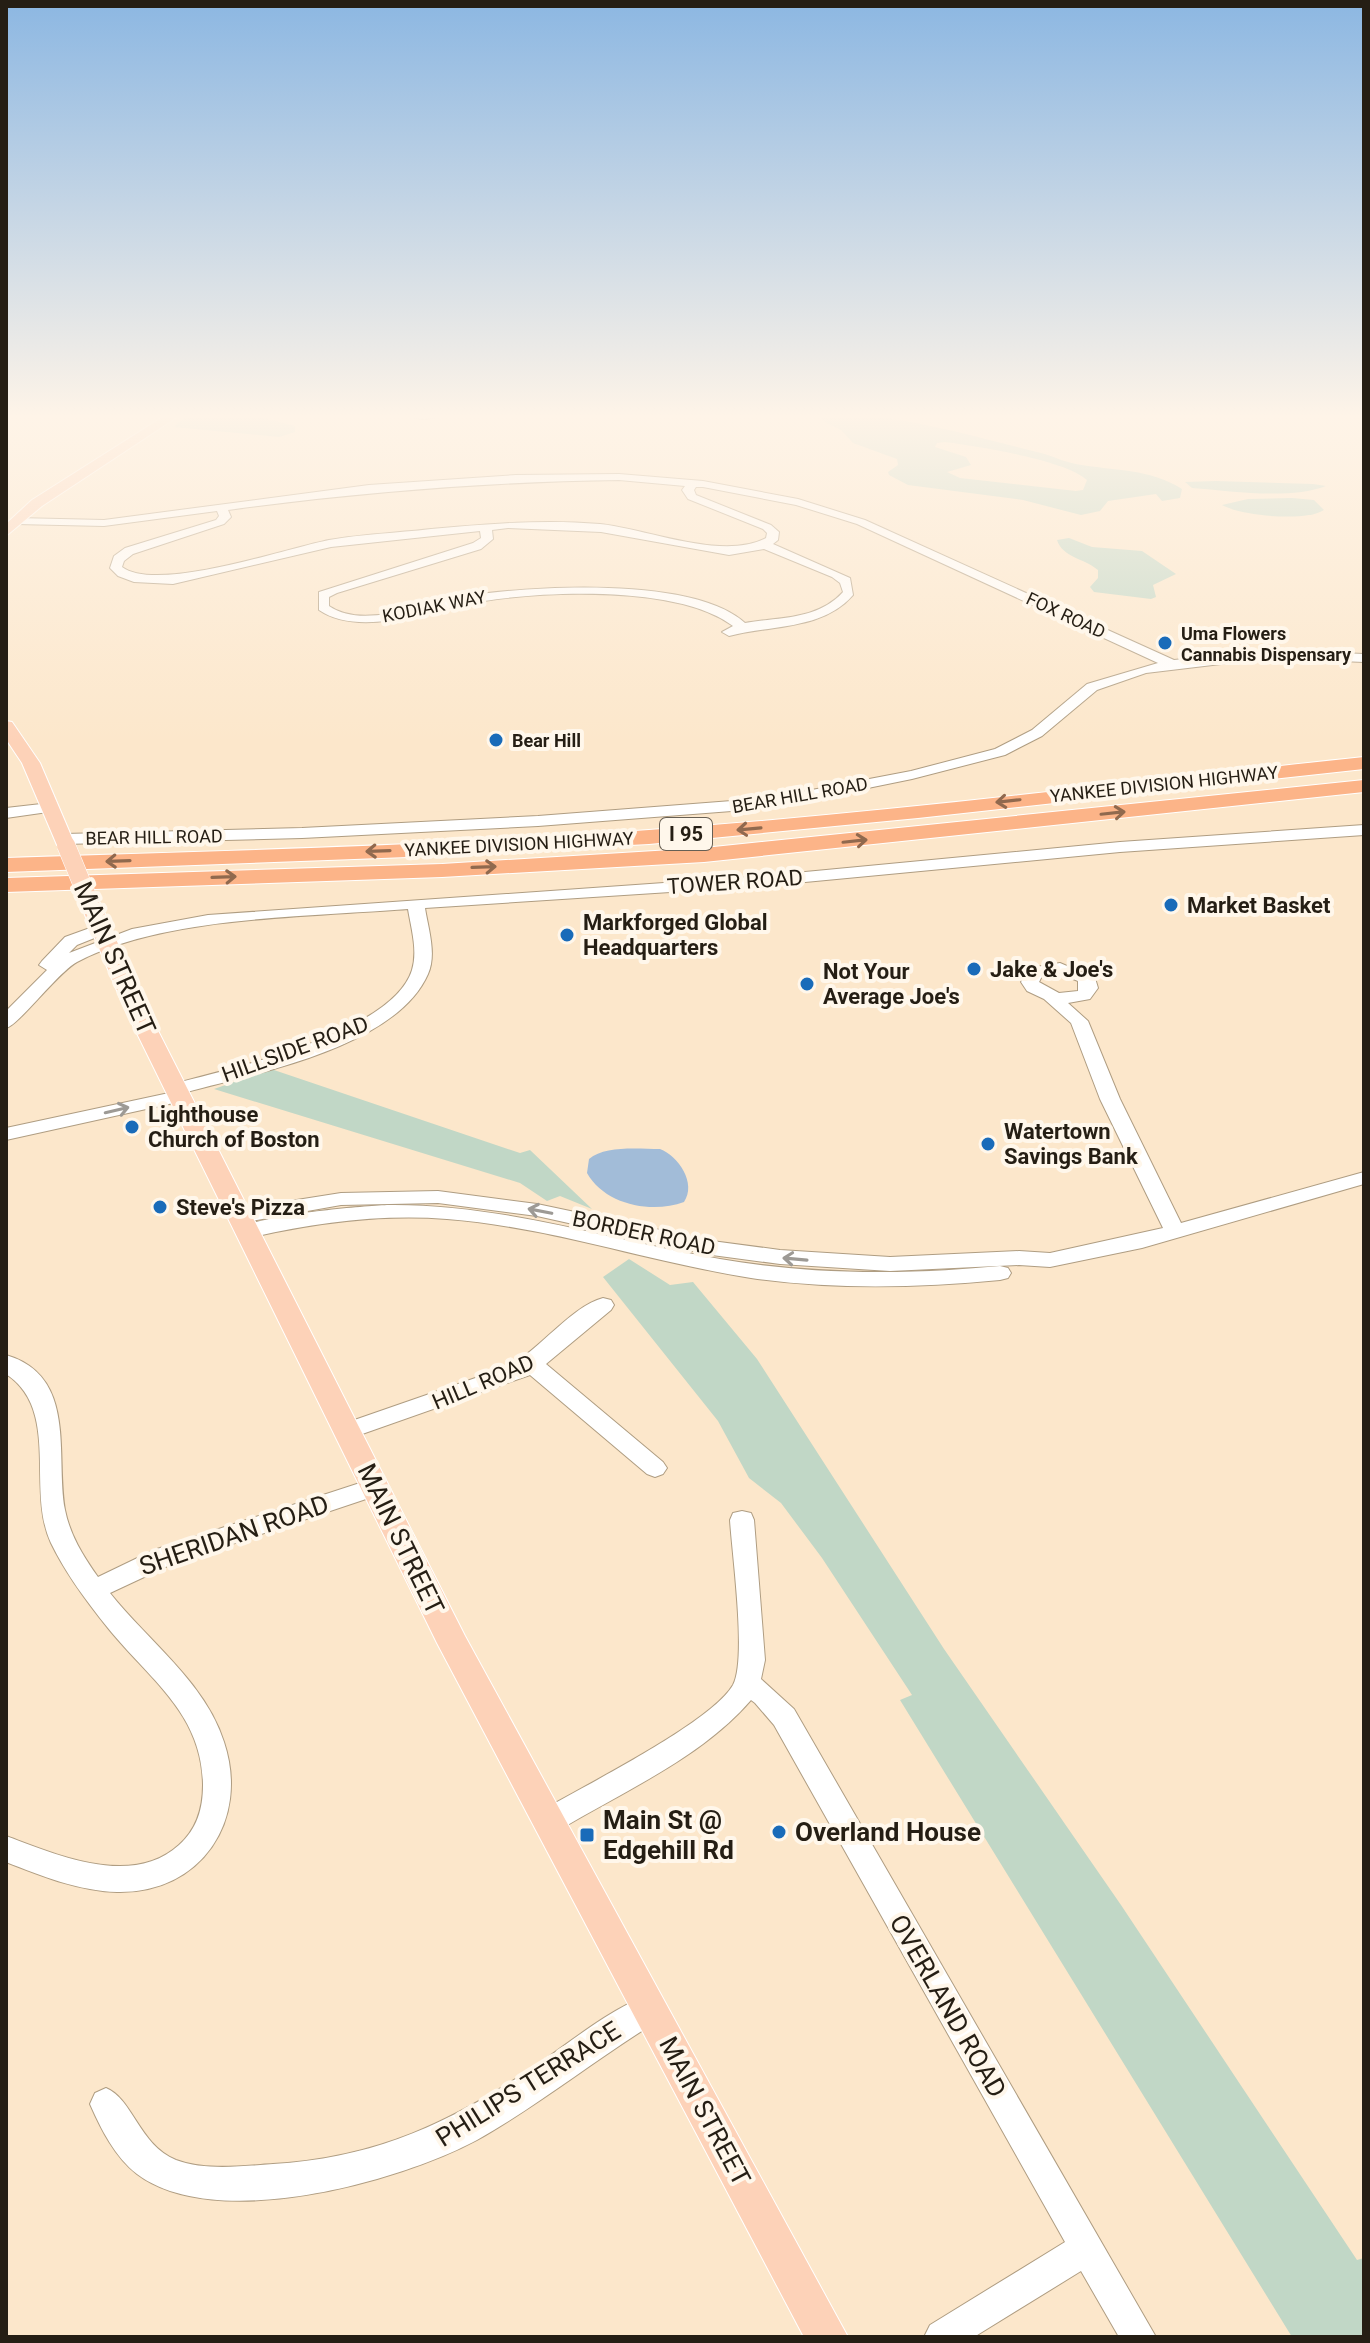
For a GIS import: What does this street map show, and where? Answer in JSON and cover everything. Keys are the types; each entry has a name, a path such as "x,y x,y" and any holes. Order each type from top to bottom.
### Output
{"highway":[{"name":"YANKEE DIVISION HIGHWAY","path":"6,865 621,839 785,825 1364,763"},
{"name":"YANKEE DIVISION HIGHWAY","path":"6,885 505,866 702,855 1364,786"}],"main road":[{"name":"MAIN STREET","path":"6,726 31,763 105,938 178,1092 453,1643 827,2337"}],"street":[{"path":"213,524 129,551 118,559 116,568 138,579 173,580 312,546 383,535 485,526 587,526 722,550 764,545 774,537 770,529 759,524"},
{"name":"FOX ROAD","path":"866,524 1172,664"},
{"name":"KODIAK WAY","path":"485,526 488,536 482,544 333,590 323,595 323,607 344,617 370,618 505,593 601,590 688,603 723,614 734,629 800,619 835,605 849,592 846,581 836,574 764,545"},
{"name":"BEAR HILL ROAD","path":"65,842 538,821 770,803 912,775 1000,752 1034,735 1096,685 1131,672 1172,664 1288,654 1364,658"},
{"path":"6,813 50,808"},
{"name":"TOWER ROAD","path":"6,1023 29,995 69,959 105,938 208,920 763,881 1120,847 1364,830"},
{"name":"HILLSIDE ROAD","path":"6,1134 178,1092 332,1041 384,1015 407,995 421,969 416,905"},
{"path":"1079,1021 1084,995 1089,988 1086,978 1072,970 1053,968 1036,972 1030,982 1038,992 1051,997 1065,999 1084,995"},
{"path":"6,992 29,995"},
{"path":"1051,997 1079,1021 1110,1099 1165,1216 1176,1232"},
{"name":"BORDER ROAD","path":"244,1224 412,1211 506,1221 686,1260 789,1275 855,1279 934,1278 1017,1271 1050,1260 1176,1232 1364,1178"},
{"name":"HILL ROAD","path":"348,1431 495,1381 532,1364 575,1324 603,1305"},
{"path":"6,1363 28,1377 45,1402 50,1426 49,1481 54,1515 65,1544 129,1635 182,1689 202,1721 212,1744 217,1768 216,1802 203,1839 180,1861 155,1874 134,1879 98,1877 6,1849"},
{"path":"532,1364 655,1468"},
{"name":"SHERIDAN ROAD","path":"95,1589 163,1557 375,1487"},
{"path":"549,1821 703,1730 733,1705 748,1684 752,1660 742,1520"},
{"name":"OVERLAND ROAD","path":"748,1684 764,1695 784,1717 1138,2337"},
{"name":"PHILIPS TERRACE","path":"106,2104 135,2153 163,2172 226,2183 329,2176 405,2157 458,2133 650,2009"},
{"path":"942,2337 1087,2248"}],"green space":[{"path":"1069,538 1092,547 1142,551 1176,574 1153,585 1156,597 1151,599 1094,592 1090,587 1098,578 1098,570 1064,551 1057,540"},
{"path":"271,1069 520,1153 530,1150 592,1209 560,1196 547,1201 520,1183 214,1089"},
{"path":"629,1259 670,1285 693,1282 757,1359 944,1649 1121,1905 1357,2260 1364,2258 1364,2337 1292,2337 900,1700 912,1695 822,1558 781,1503 749,1478 718,1421 603,1277"}],"water":[{"path":"660,1149 684,1171 688,1187 684,1202 658,1207 630,1204 605,1193 587,1173 589,1159 604,1152"}],"place":[{"name":"Uma Flowers Cannabis Dispensary","path":"1165,643"},
{"name":"Bear Hill","path":"496,740"},
{"name":"Market Basket","path":"1171,905"},
{"name":"Markforged Global Headquarters","path":"567,935"},
{"name":"Jake & Joe's","path":"974,969"},
{"name":"Not Your Average Joe's","path":"807,984"},
{"name":"Lighthouse Church of Boston","path":"132,1127"},
{"name":"Watertown Savings Bank","path":"988,1144"},
{"name":"Steve's Pizza","path":"160,1207"},
{"name":"Overland House","path":"779,1832"},
{"name":"Main St @ Edgehill Rd","path":"587,1835"}]}
